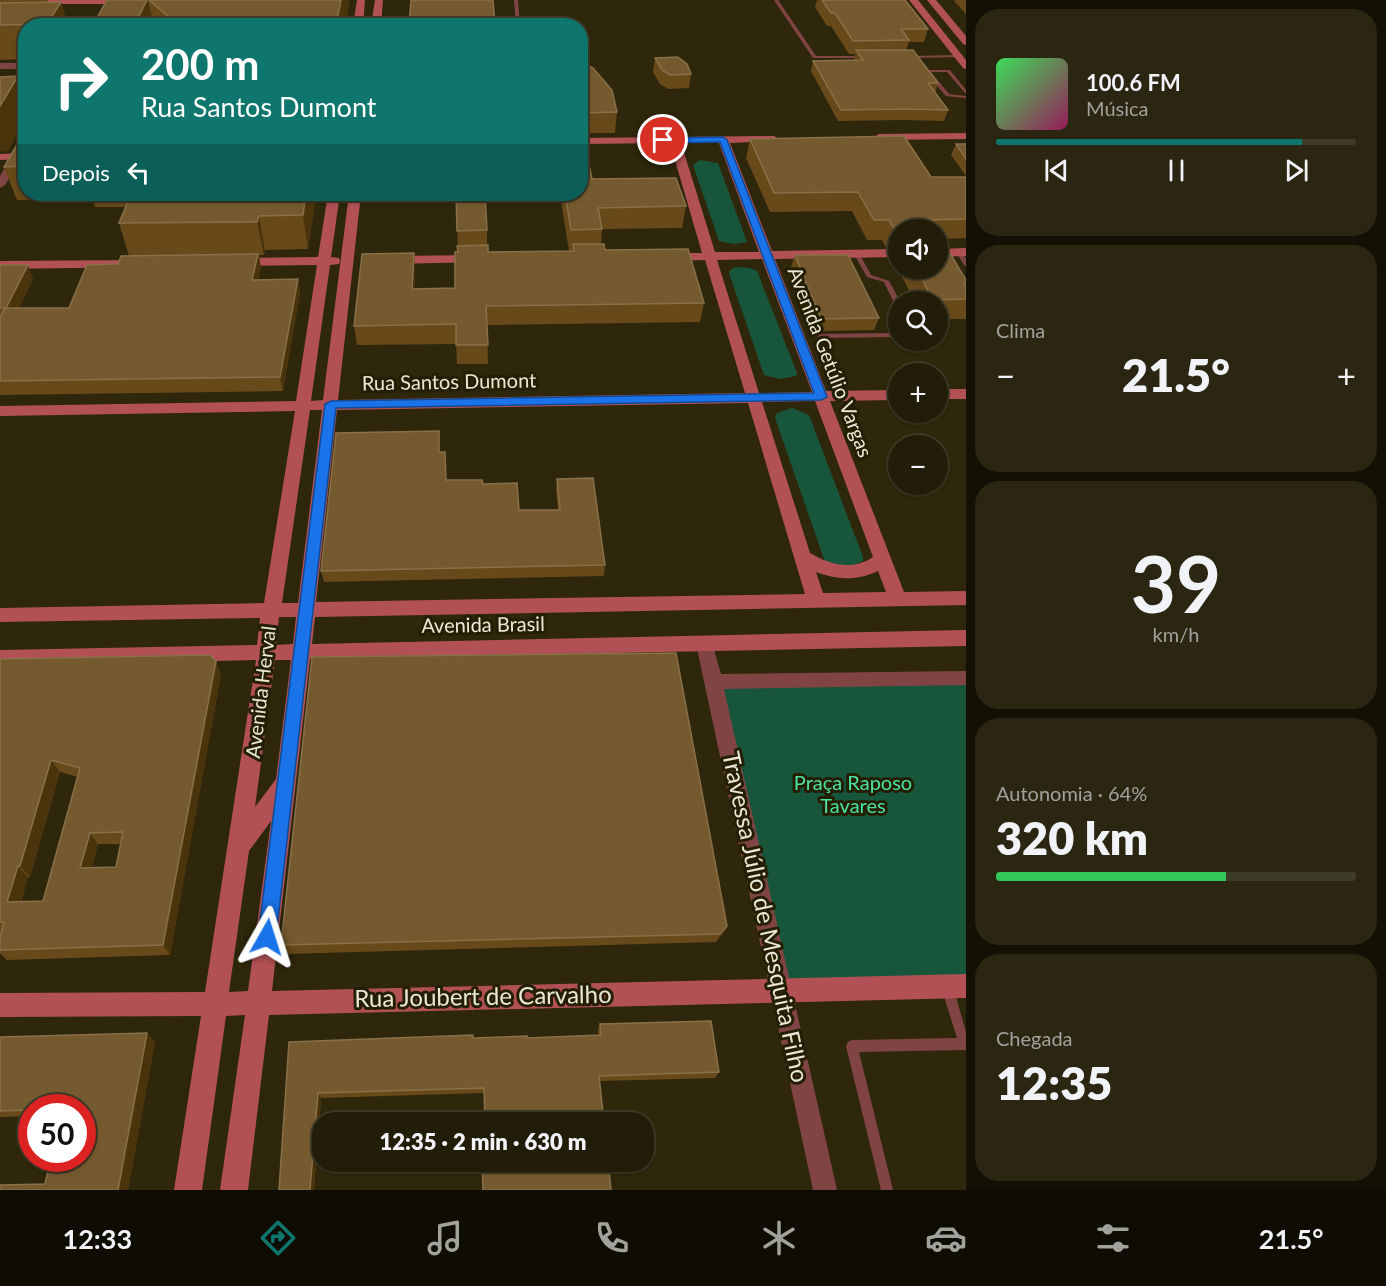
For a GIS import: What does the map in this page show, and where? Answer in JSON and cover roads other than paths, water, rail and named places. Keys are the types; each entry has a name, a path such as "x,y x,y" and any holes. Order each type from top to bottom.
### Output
{"main road":[{"path":"0,2 106,3 143,0"},
{"path":"359,18 361,0"},
{"path":"376,18 379,0"},
{"path":"913,0 962,56 966,66"},
{"path":"931,0 966,42"},
{"path":"939,32 947,19"},
{"path":"863,137 966,136"},
{"path":"588,141 676,145"},
{"name":"Avenida Getúlio Vargas","path":"725,144 898,599"},
{"path":"588,150 676,145 785,144"},
{"path":"676,145 816,600"},
{"path":"870,147 966,146"},
{"path":"0,147 18,149"},
{"path":"0,157 18,152"},
{"name":"Avenida Herval","path":"192,1183 265,652 333,201"},
{"path":"331,214 349,201"},
{"name":"Avenida Herval","path":"234,1190 260,1002 339,334 355,261 355,201"},
{"path":"651,257 888,253"},
{"path":"384,260 488,259"},
{"path":"228,262 355,261"},
{"path":"0,265 156,263"},
{"path":"317,311 339,334"},
{"path":"948,394 966,394"},
{"name":"Rua Santos Dumont","path":"0,411 888,395"},
{"path":"284,530 319,494"},
{"path":"804,558 823,570 850,573 872,568 883,559"},
{"name":"Avenida Brasil","path":"0,615 966,598"},
{"name":"Avenida Brasil","path":"0,658 966,638"},
{"path":"240,845 284,785"},
{"name":"Rua Joubert de Carvalho","path":"0,1005 215,1004 956,986"}],"street":[{"path":"0,66 18,66"},
{"path":"0,185 18,158"},
{"name":"Travessa Júlio de Mesquita Filho","path":"705,644 825,1190"},
{"path":"714,682 966,678"}],"lane":[{"path":"516,0 517,18"},
{"path":"776,0 812,52 820,58 868,57"},
{"path":"903,57 962,56"},
{"path":"915,57 948,95 966,95"},
{"path":"927,71 948,71 966,95"},
{"path":"962,252 966,264"},
{"path":"857,254 869,276 886,281 891,291"},
{"path":"820,336 888,335"},
{"path":"887,1190 852,1046 965,1044 956,986"}],"park label":[{"name":"Praça Raposo Tavares","path":"853,794"}]}
